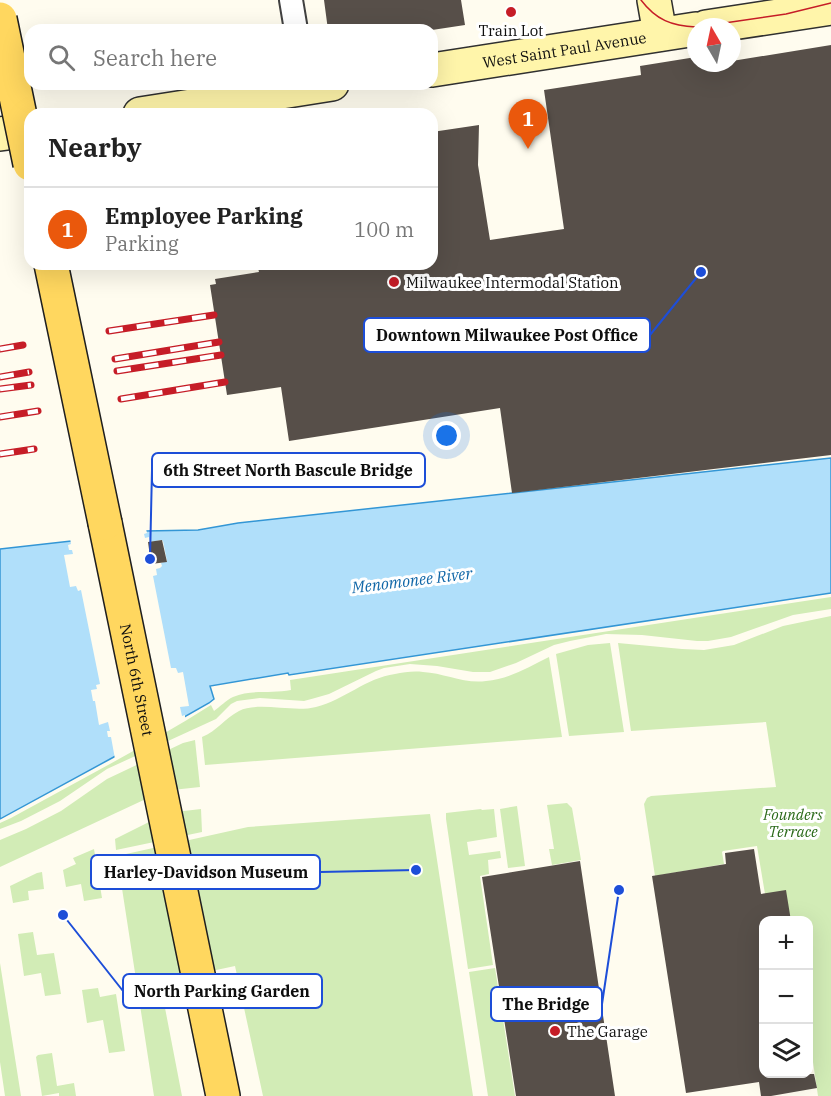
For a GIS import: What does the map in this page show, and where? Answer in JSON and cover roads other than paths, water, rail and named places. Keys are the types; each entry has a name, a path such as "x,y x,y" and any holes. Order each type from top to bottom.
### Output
{"main road":[{"path":"0,19 24,135"},
{"name":"North 6th Street","path":"52,270 223,1096"}],"street":[{"path":"291,0 295,24"},
{"path":"654,0 660,34"},
{"path":"741,22 831,8"},
{"name":"West Saint Paul Avenue","path":"438,69 687,30"},
{"path":"176,108 283,90"},
{"path":"0,134 24,131"}],"water":[{"name":"Menomonee River","path":"831,458 831,593 210,686 214,699 209,703 0,819 0,549 145,531 198,530 238,523"}],"tram line":[{"path":"641,0 653,13 665,21 687,26"},
{"path":"741,21 786,14 831,3"}],"railway":[{"path":"109,331 214,315"},
{"path":"115,359 219,342"},
{"path":"0,349 23,345"},
{"path":"117,371 221,355"},
{"path":"0,377 29,372"},
{"path":"121,399 225,382"},
{"path":"0,389 31,385"},
{"path":"0,417 38,411"},
{"path":"0,454 34,449"}],"place":[{"name":"Train Lot","path":"511,12"},
{"name":"Employee Parking","path":"528,149"},
{"name":"Downtown Milwaukee Post Office","path":"701,272"},
{"name":"Milwaukee Intermodal Station","path":"394,282"},
{"name":"6th Street North Bascule Bridge","path":"150,559"},
{"name":"Harley-Davidson Museum","path":"416,870"},
{"name":"The Bridge","path":"619,890"},
{"name":"North Parking Garden","path":"63,915"},
{"name":"The Garage","path":"555,1031"}],"park label":[{"name":"Founders Terrace","path":"793,822"}]}
